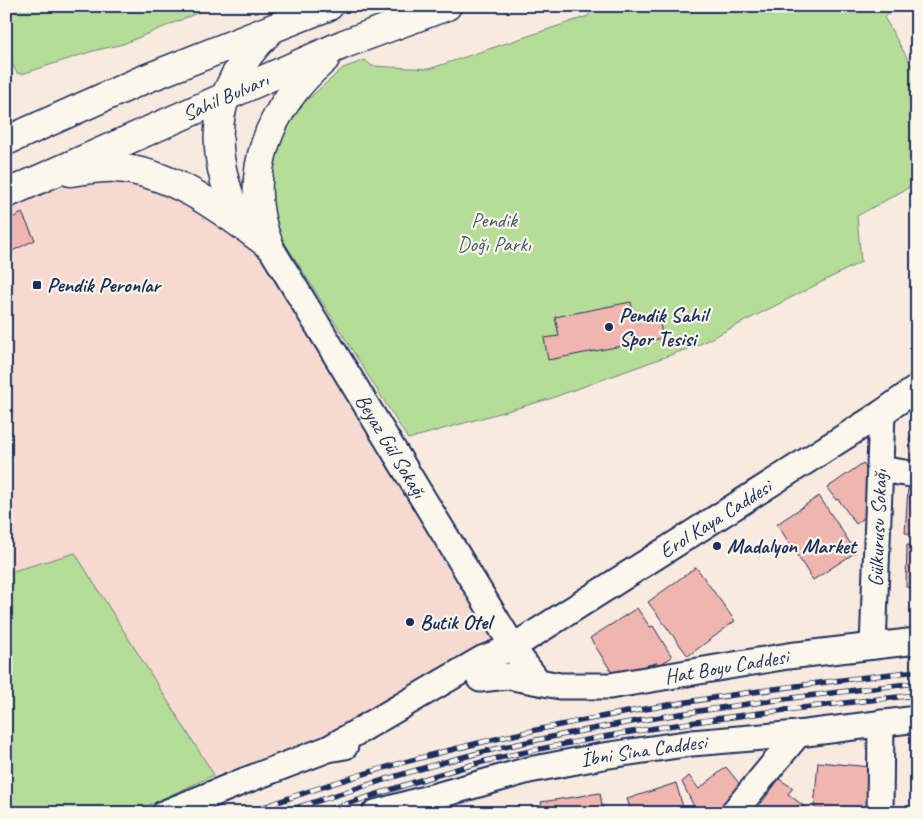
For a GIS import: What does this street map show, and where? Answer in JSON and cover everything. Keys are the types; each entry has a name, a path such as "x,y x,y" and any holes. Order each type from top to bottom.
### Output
{"highway":[{"name":"Sahil Bulvarı","path":"6,141 140,81 329,6"},
{"name":"Sahil Bulvarı","path":"6,194 49,173 344,44 447,6"},
{"path":"243,226 228,197 223,177 218,123 224,96 241,63 274,27"},
{"path":"269,244 264,232 259,204 259,168 268,132 286,101 305,76 344,44"},
{"path":"49,173 116,168 147,174 209,202 269,244"}],"street":[{"name":"Beyaz Gül Sokağı","path":"269,244 513,647 537,680"},
{"name":"Erol Kaya Caddesi","path":"328,750 482,659 513,647 882,413 917,388"},
{"name":"Gülkurusu Sokağı","path":"873,646 882,413"},
{"path":"880,469 917,475"},
{"name":"Hat Boyu Caddesi","path":"480,679 507,676 537,680 560,686 610,686 788,656 917,641"},
{"name":"Erol Kaya Caddesi","path":"165,813 328,750 366,740 383,733 480,679 500,662 513,647"},
{"name":"İbni Sina Caddesi","path":"375,813 426,806 529,770 603,756 692,743 798,734 917,718"},
{"path":"880,723 880,813"},
{"path":"732,813 798,734"}],"shaded area":[{"path":"92,178 129,179 165,190 264,249 499,640 327,739 214,775 75,554 6,573 6,209 62,184"}],"green space":[{"path":"6,6 214,6 123,44 93,51 22,74 17,73 12,64 6,65"},
{"name":"Pendik Doğı Parkı","path":"595,6 900,6 884,17 917,75 917,183 857,216 861,262 698,345 549,399 408,439 275,227 267,177 284,126 296,110 343,68 365,60 372,66 429,69 588,16"},
{"path":"75,553 214,775 132,813 6,813 6,573"}],"building":[{"path":"22,213 35,240 6,254 6,221"},
{"name":"Pendik Sahil Spor Tesisi","path":"631,302 634,319 658,314 663,338 548,360 544,338 559,336 555,317"},
{"path":"917,433 917,457 916,455 912,456 909,438"},
{"path":"863,463 872,477 869,498 864,501 872,512 856,524 838,499 836,500 827,488"},
{"path":"908,489 917,490 917,534 905,533"},
{"path":"819,496 856,552 813,580 777,524"},
{"path":"907,545 917,546 917,588 906,587"},
{"path":"696,567 735,621 688,656 648,602"},
{"path":"915,604 917,604 917,631 915,631"},
{"path":"637,608 650,627 653,626 672,657 661,664 656,663 613,674 590,638"},
{"path":"818,762 871,767 867,812 814,808"},
{"path":"726,767 746,792 720,813 697,813 682,782 689,776 699,789"},
{"path":"779,779 793,788 788,794 809,810 806,813 754,813"},
{"path":"676,783 683,807 665,813 632,813 627,799"},
{"path":"600,793 603,813 543,813 541,802"},
{"path":"517,807 519,813 498,813"}],"railway":[{"path":"248,813 329,785 411,760 494,739 578,721 747,693 917,671"},
{"path":"280,813 438,764 491,750 596,728 702,710 917,683"},
{"path":"317,813 472,765 546,748 705,721 917,695"}],"place":[{"name":"Pendik Peronlar","path":"37,285"},
{"name":"Pendik Sahil Spor Tesisi","path":"609,327"},
{"name":"Madalyon Market","path":"717,546"},
{"name":"Butik Otel","path":"410,622"}]}
